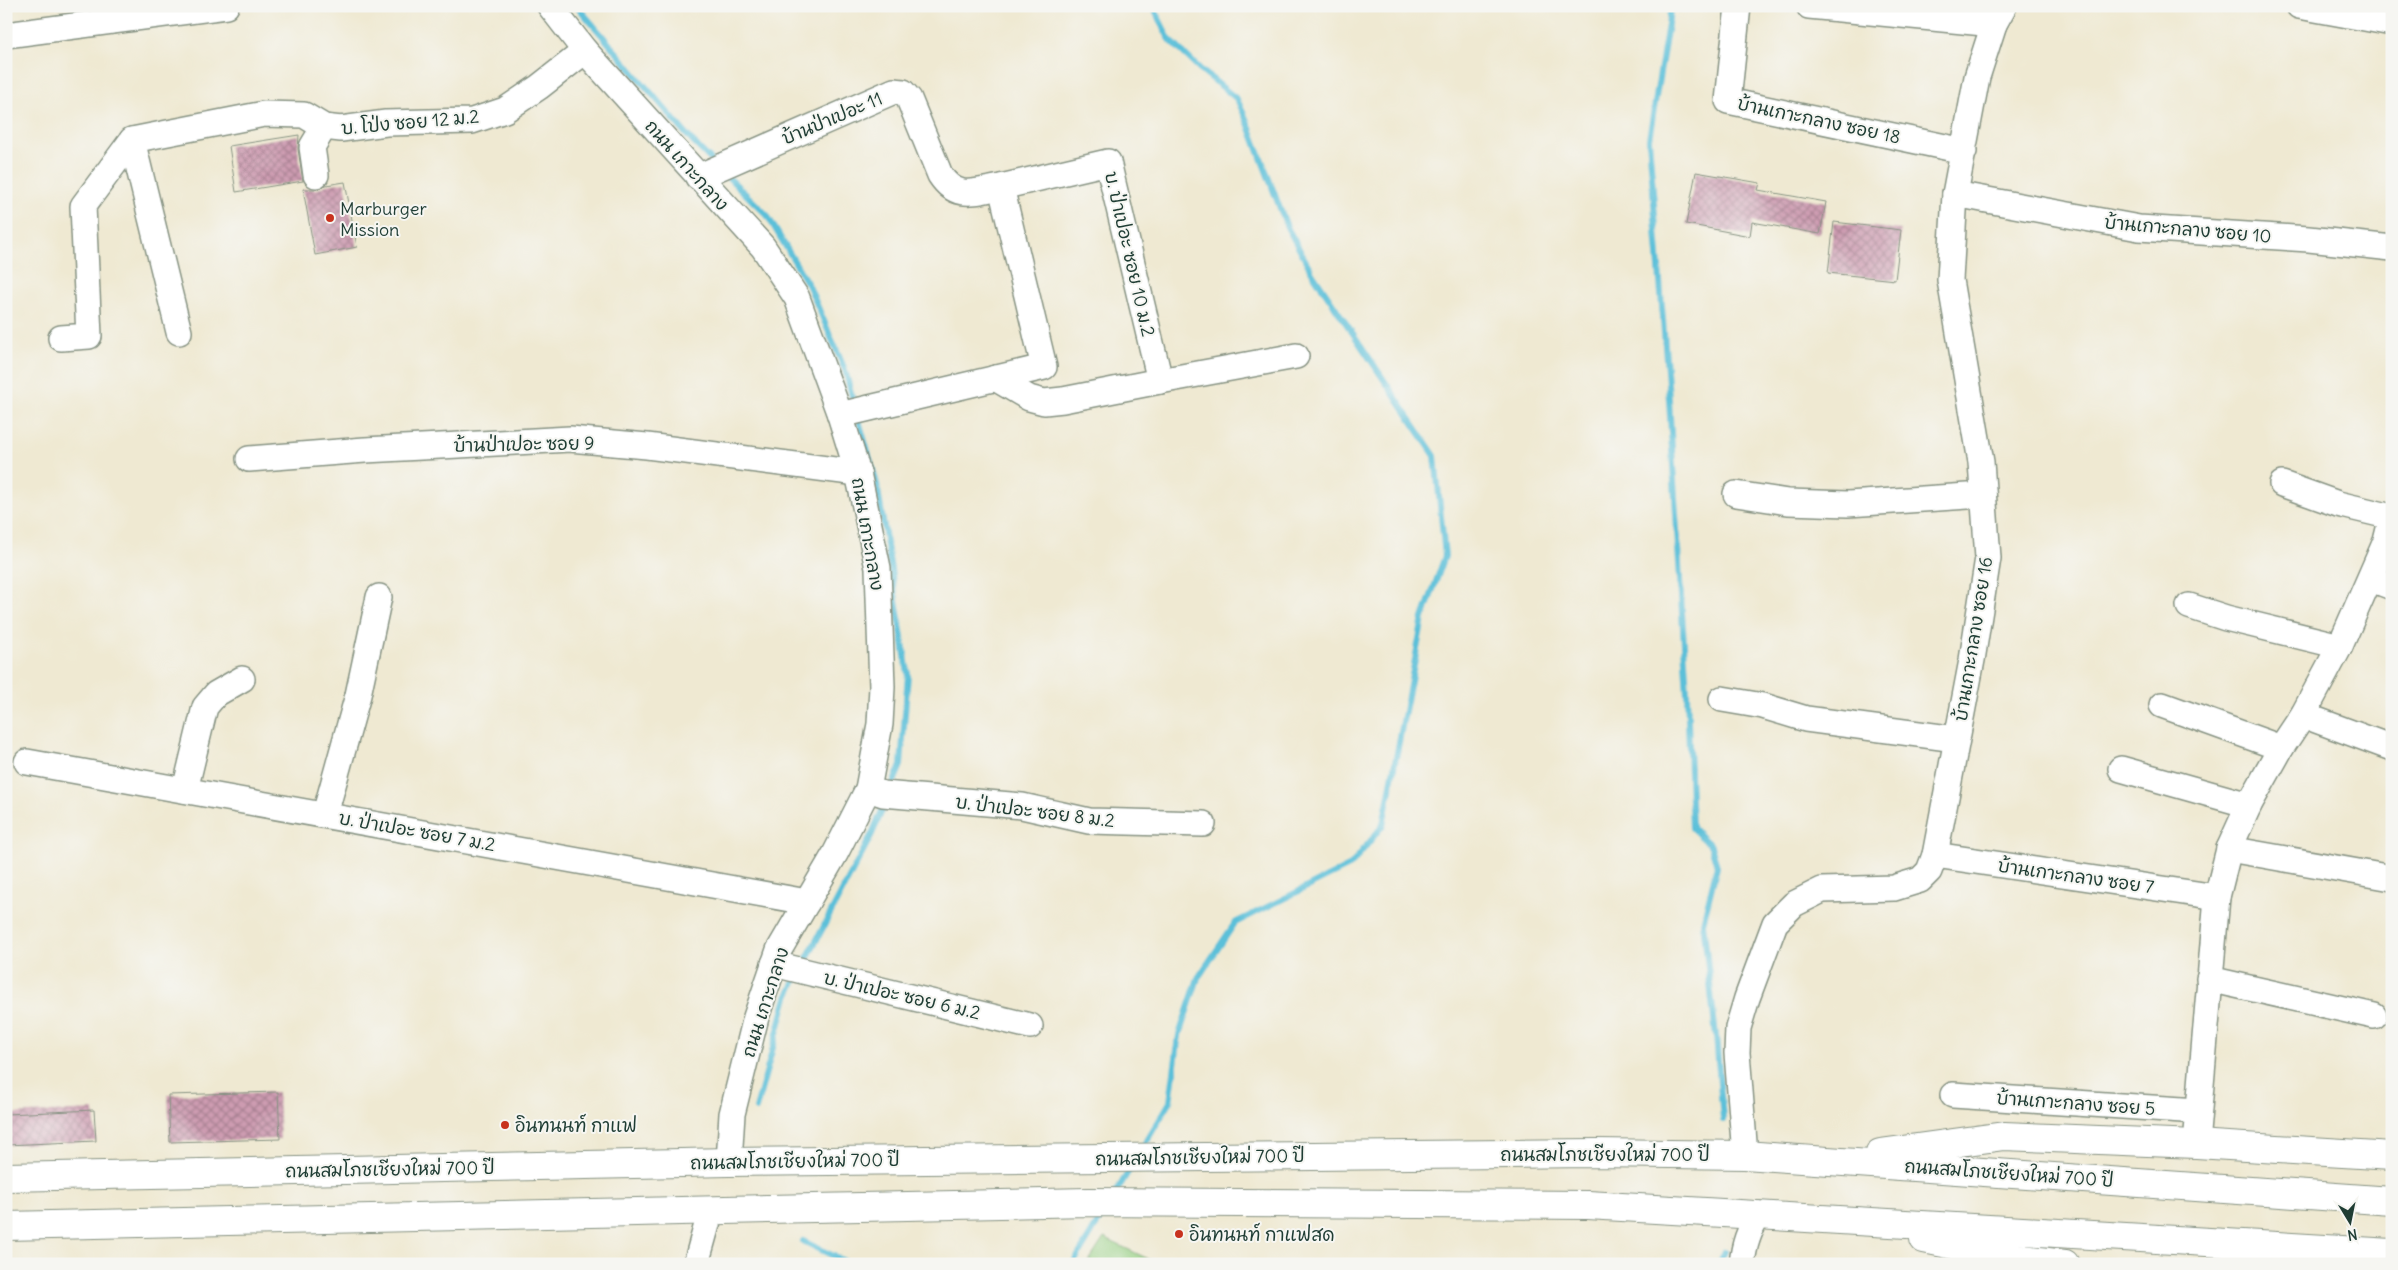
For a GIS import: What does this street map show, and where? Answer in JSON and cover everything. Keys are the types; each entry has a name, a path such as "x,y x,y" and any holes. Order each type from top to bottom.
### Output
{"main road":[{"path":"1821,1160 2004,1136 2196,1144 2392,1156"},
{"name":"ถนนสมโภชเชียงใหม่ 700 ปี","path":"6,1176 729,1162 1596,1152 1745,1155 2392,1201"},
{"path":"6,1226 1088,1202 1588,1205 2392,1253"},
{"path":"1822,1219 2022,1259 2065,1264"}],"street":[{"path":"6,35 226,6"},
{"name":"ถนน เกาะกลาง","path":"550,6 585,51 712,170 797,298 852,412 858,473 878,568 882,652 880,724 882,792 835,854 779,950 756,1017 732,1114 729,1162"},
{"name":"บ้านเกาะกลาง ซอย 18","path":"1738,6 1728,101 1964,151"},
{"path":"1809,6 1999,15"},
{"path":"2299,6 2392,23"},
{"name":"บ้านเกาะกลาง ซอย 16","path":"1745,1155 1737,1054 1738,1028 1775,923 1794,904 1822,890 1894,888 1920,880 1929,871 1935,855 1972,660 1988,558 1981,462 1950,280 1955,194 1977,77 1999,15"},
{"name":"บ. โป่ง ซอย 12 ม.2","path":"132,140 264,114 304,115 324,127 341,129 386,123 472,120 504,110 539,87 585,51"},
{"name":"บ้านป่าเปอะ 11","path":"712,170 894,91 903,92 909,99 940,176 946,185 956,191 966,193 1001,187"},
{"path":"316,175 312,147 324,127"},
{"path":"132,140 179,332"},
{"path":"61,338 89,336 83,206 132,140"},
{"name":"บ. ป่าเปอะ ซอย 10 ม.2","path":"1001,187 1108,162 1160,381"},
{"path":"852,412 1044,367 1001,187"},
{"name":"บ้านเกาะกลาง ซอย 10","path":"1955,194 2139,228 2308,239 2392,248"},
{"path":"995,378 1029,398 1044,402 1296,356"},
{"name":"บ้านป่าเปอะ ซอย 9","path":"249,459 365,450 570,439 647,446 858,473"},
{"path":"2196,1144 2217,897 2229,849 2249,804 2281,748 2303,715 2340,646 2381,583 2390,530 2338,504 2282,484"},
{"path":"1736,494 1788,502 1848,504 1983,495"},
{"path":"325,814 358,696 379,597"},
{"path":"2189,606 2226,618 2340,646"},
{"path":"186,790 205,707 216,694 242,679"},
{"path":"1722,699 1763,706 1806,719 1956,739"},
{"path":"2162,705 2281,748"},
{"path":"2303,715 2392,748"},
{"name":"บ. ป่าเปอะ ซอย 7 ม.2","path":"27,762 807,902"},
{"path":"2121,769 2249,804"},
{"name":"บ. ป่าเปอะ ซอย 8 ม.2","path":"882,792 1022,806 1089,820 1203,824"},
{"path":"2229,849 2392,878"},
{"name":"บ้านเกาะกลาง ซอย 7","path":"1935,855 2217,897"},
{"name":"บ. ป่าเปอะ ซอย 6 ม.2","path":"774,964 1030,1026"},
{"path":"2209,979 2374,1016"},
{"name":"บ้านเกาะกลาง ซอย 5","path":"1953,1095 2198,1111"},
{"path":"696,1264 712,1210"},
{"path":"1742,1264 1743,1247 1748,1231 1760,1214"}],"green space":[{"path":"1104,1238 1159,1264 1087,1264"}],"building":[{"path":"299,135 298,149 303,181 236,192 229,146"},
{"path":"1696,172 1760,183 1758,190 1826,202 1820,234 1752,222 1750,236 1686,224"},
{"name":"Marburger Mission","path":"345,182 357,247 315,255 303,189 318,189 326,185"},
{"path":"1834,222 1901,230 1895,280 1828,273"},
{"path":"278,1092 280,1139 170,1142 168,1095"},
{"path":"94,1110 96,1141 6,1145 6,1114"}],"waterway":[{"path":"577,6 693,142 715,164"},
{"path":"1142,1149 1170,1102 1179,1035 1198,978 1235,923 1351,865 1383,825 1423,618 1445,556 1435,456 1313,274 1287,227 1248,123 1237,99 1200,69 1169,39 1153,6"},
{"path":"1671,6 1649,139 1668,384 1687,694 1692,828 1711,846 1717,866 1703,923 1723,1119"},
{"path":"722,171 767,215 809,286 845,370 855,407"},
{"path":"858,417 877,484 908,674 901,765 891,789"},
{"path":"803,966 872,834 887,799"},
{"path":"756,1109 787,997 798,975"},
{"path":"1115,1194 1133,1164"},
{"path":"1073,1264 1106,1209"},
{"path":"803,1241 850,1264"},
{"path":"1719,1264 1725,1251"}],"place":[{"name":"Marburger Mission","path":"330,218"},
{"name":"อินทนนท์ กาแฟ","path":"505,1125"},
{"name":"อินทนนท์ กาแฟสด","path":"1179,1234"}]}
